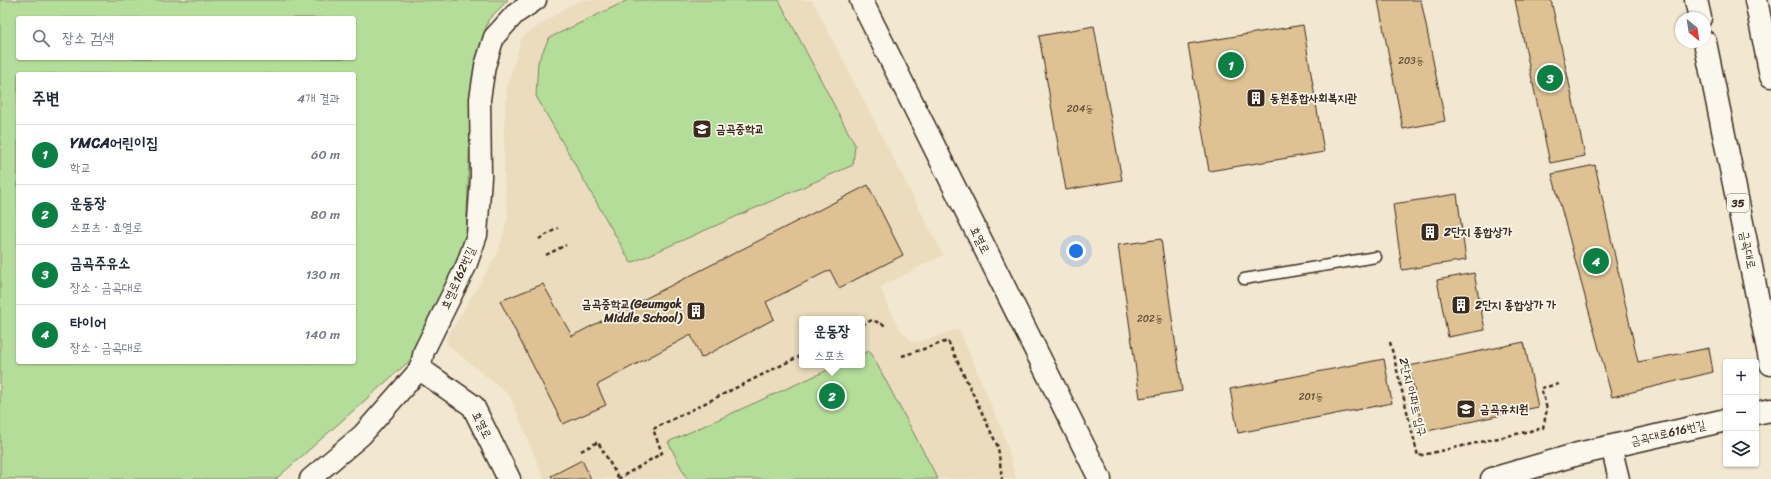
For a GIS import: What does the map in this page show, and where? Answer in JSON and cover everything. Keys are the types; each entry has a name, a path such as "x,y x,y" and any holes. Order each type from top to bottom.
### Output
{"main road":[{"name":"효열로","path":"861,0 1100,479"},
{"path":"1696,0 1699,12"},
{"path":"1756,0 1771,76"},
{"name":"금곡대로","path":"1706,48 1771,364"},
{"name":"효열로","path":"420,370 473,406 509,479"},
{"path":"1759,412 1771,410"},
{"name":"금곡대로616번길","path":"1492,479 1611,446 1723,421"}],"street":[{"name":"효열로162번길","path":"310,479 362,435 420,370 424,352 466,266 477,235 481,177 480,99 485,66 494,37 515,14 536,0"},
{"path":"1611,446 1618,479"}],"lane":[{"path":"1244,280 1376,258"}],"path":[{"path":"539,239 558,228"},
{"path":"546,255 566,245"},
{"path":"865,324 872,320 887,326"},
{"path":"902,356 948,341 998,447 1002,479"},
{"name":"2단지 아파트 입구","path":"1390,342 1418,456 1543,428 1547,409 1541,388 1559,384"},
{"path":"580,451 598,442 618,479 662,453 653,430 799,357"}],"shaded area":[{"path":"581,0 812,0 943,255 880,287 899,329 914,343 959,329 1005,438 1016,479 544,479 510,396 449,346 446,339 498,253 508,216 504,175 504,128 507,87 522,37 570,5"}],"green space":[{"path":"0,0 508,0 488,20 479,56 471,107 466,241 414,357 276,479 0,479"},
{"path":"628,0 779,0 855,145 853,165 631,263 536,96 538,62 549,38"},
{"path":"870,351 938,479 687,479 668,442 832,368 865,368 865,353"}],"building":[{"path":"1378,0 1421,0 1445,121 1403,129"},
{"path":"1515,0 1551,0 1585,156 1550,163"},
{"name":"동원종합사회복지관","path":"1303,25 1324,152 1209,171 1188,44"},
{"path":"1094,26 1122,180 1066,190 1039,36"},
{"path":"1595,165 1638,362 1709,348 1713,372 1612,397 1552,174"},
{"name":"금곡중학교(Geumgok Middle School)","path":"868,185 903,255 839,288 830,270 766,302 774,319 701,358 691,335 597,385 606,405 563,424 500,301 543,284 572,336"},
{"name":"2단지 종합상가","path":"1457,194 1466,260 1402,270 1393,204"},
{"path":"1161,239 1182,391 1140,398 1118,245"},
{"name":"2단지 종합상가 가","path":"1474,273 1485,330 1448,337 1437,280"},
{"path":"1524,342 1538,407 1423,432 1409,366"},
{"path":"1384,359 1392,403 1238,433 1230,389"},
{"path":"582,460 591,479 553,479 551,476"}],"place":[{"name":"YMCA어린이집","path":"1231,65"},
{"name":"금곡주유소","path":"1550,78"},
{"name":"동원종합사회복지관","path":"1256,98"},
{"name":"금곡중학교","path":"702,129"},
{"name":"2단지 종합상가","path":"1430,232"},
{"name":"타이어","path":"1596,261"},
{"name":"2단지 종합상가 가","path":"1461,305"},
{"name":"금곡중학교(Geumgok Middle School)","path":"696,311"},
{"name":"운동장","path":"832,396"},
{"name":"금곡유치원","path":"1466,409"}]}
